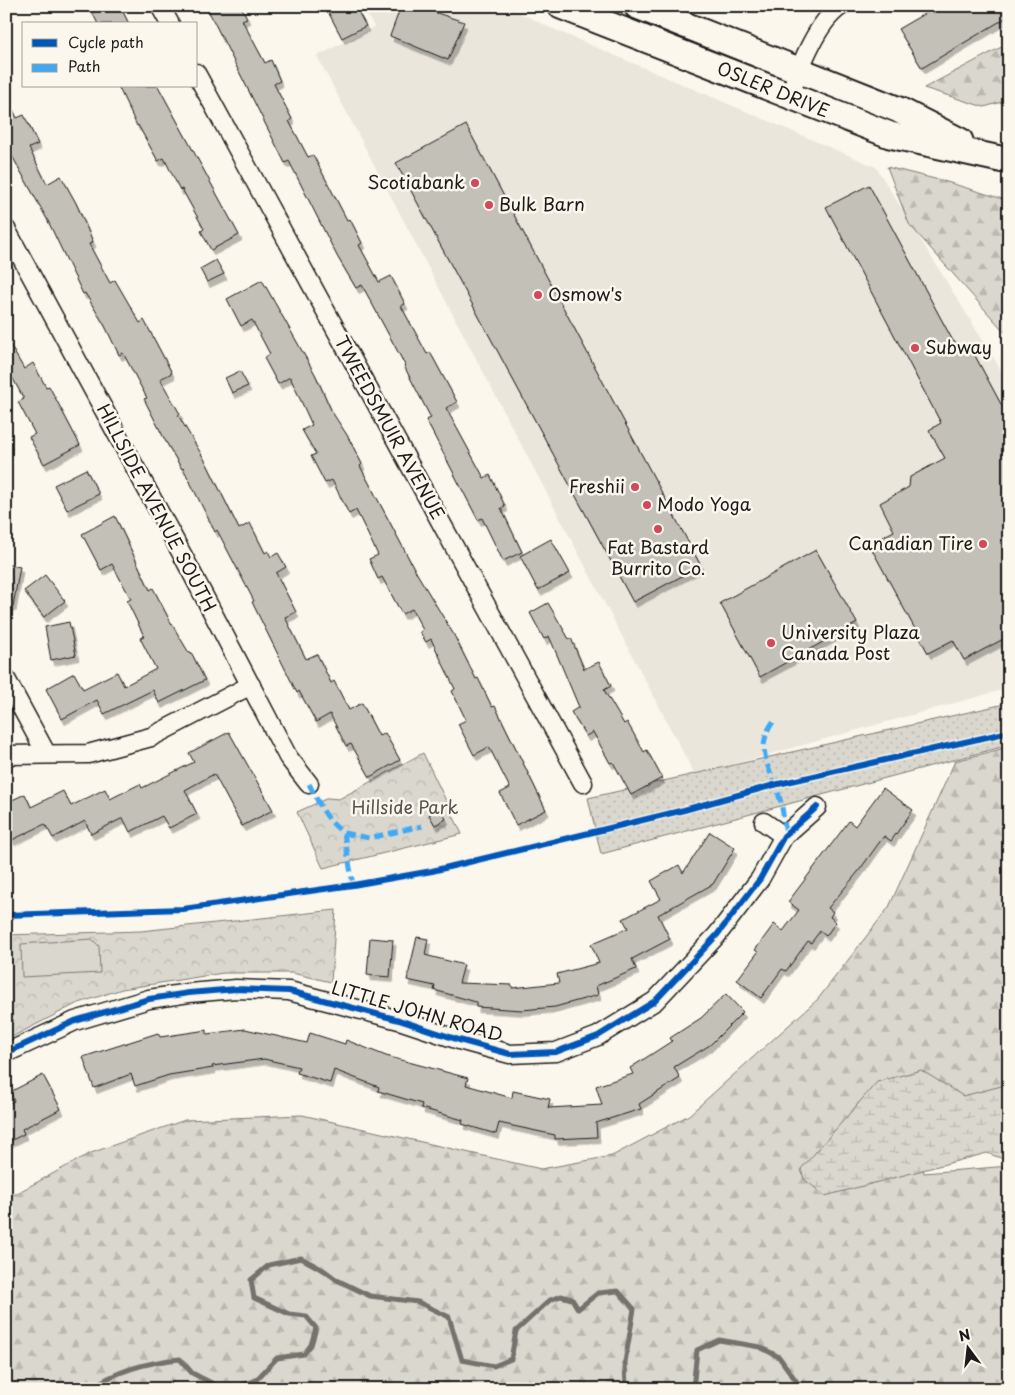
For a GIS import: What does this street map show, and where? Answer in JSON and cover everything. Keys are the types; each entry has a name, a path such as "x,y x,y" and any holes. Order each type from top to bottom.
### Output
{"main road":[{"name":"OSLER DRIVE","path":"561,6 890,135 999,158"},
{"name":"OSLER DRIVE","path":"647,8 899,110 999,158"}],"street":[{"path":"160,6 169,22"},
{"path":"789,97 799,71 823,26 841,6"},
{"name":"TWEEDSMUIR AVENUE","path":"198,77 583,783"},
{"name":"HILLSIDE AVENUE SOUTH","path":"6,229 251,685 288,758 310,784"},
{"path":"6,679 46,753"},
{"path":"6,755 46,753 88,754 151,737 251,685"},
{"name":"LITTLE JOHN ROAD","path":"6,1054 74,1021 149,999 188,993 236,989 289,991 510,1054 556,1052 598,1036 655,1001 717,935 760,879 784,836 817,807"},
{"path":"764,822 784,836"}],"shaded area":[{"path":"363,6 506,6 553,29 876,167 1009,383 1009,688 695,775 317,56 374,27"}],"green space":[{"path":"1009,43 1009,100 984,107 924,88"},
{"path":"887,167 947,182 1009,201 1009,337 909,224"},
{"path":"1009,703 1009,745 601,854 588,798"},
{"path":"1009,747 1009,1088 913,1123 924,1173 1009,1166 1009,1389 6,1389 6,1199 91,1153 185,1120 302,1115 541,1169 612,1156 689,1115 818,999 889,907 955,761"},
{"name":"Hillside Park","path":"423,753 462,834 323,868 297,812 328,798 339,799"},
{"path":"336,910 331,982 292,973 223,973 122,989 76,1004 6,1040 6,935 141,931"},
{"path":"92,939 99,946 100,973 22,977 21,944"},
{"path":"921,1070 963,1096 1009,1084 1009,1161 987,1153 825,1196 804,1179 801,1169 877,1082"}],"building":[{"path":"89,6 120,6 128,22 97,22"},
{"path":"206,6 241,6 247,18 242,20 265,63 271,60 280,81 274,84 292,119 289,121 308,157 313,155 347,220 350,219 362,243 359,245 379,282 391,276 405,304 401,306 427,354 430,352 457,402 446,408 484,478 490,475 505,506 501,508 522,552 503,561 482,518 478,520 426,420 431,418 405,365 362,285 356,288 337,256 289,161 285,163"},
{"path":"325,6 355,6 366,26 342,38"},
{"path":"401,6 416,6 464,22 448,60 390,36"},
{"path":"926,6 1009,6 1009,16 922,68 898,29 929,11"},
{"path":"119,88 159,88 239,235 211,250 201,231 204,229 182,189 180,190 164,158 158,161 137,126"},
{"path":"6,96 17,118 24,115 38,144 29,148 47,184 61,176 76,203 93,242 89,244 110,283 115,280 140,323 144,320 172,373 160,379 180,414 178,415 206,462 239,529 250,523 265,553 268,551 271,557 278,553 286,567 276,573 296,612 285,617 306,659 317,654 331,683 334,681 349,710 362,703 379,736 385,733 400,760 370,777 351,744 346,746 330,714 316,722 299,691 297,693 252,602 254,601 217,530 215,532 183,468 166,442 144,399 147,398 123,353 119,355 105,326 85,293 83,294 47,219 6,145"},
{"path":"466,125 701,566 633,602 396,163"},
{"path":"869,185 953,341 973,352 1009,419 1009,636 964,660 953,640 928,653 869,544 894,531 880,503 909,487 910,477 945,458 929,430 941,423 826,207"},
{"path":"216,260 224,274 207,282 200,269"},
{"path":"262,280 315,374 332,412 347,435 362,464 360,466 416,572 454,635 492,707 495,706 546,810 516,825 500,793 510,788 489,747 474,755 458,724 466,720 452,691 455,689 431,639 426,642 420,632 423,630 412,609 402,614 382,577 378,579 369,559 378,555 356,510 349,514 332,480 325,483 311,456 316,454 302,430 312,425 290,377 278,384 264,358 270,354 252,320 241,326 227,299"},
{"path":"6,338 24,369 33,363 46,387 49,386 80,445 44,464 29,437 35,434 18,402 24,399 6,366"},
{"path":"240,371 248,386 232,393 225,378"},
{"path":"86,469 99,494 67,510 54,485"},
{"path":"115,516 150,590 153,588 189,653 191,652 205,680 159,703 153,690 104,714 97,700 62,719 46,689 74,673 83,689 117,672 124,686 156,669 140,638 144,636 127,601 131,599 112,564 101,570 82,534"},
{"path":"551,539 570,573 538,590 520,556"},
{"path":"816,550 857,623 760,677 720,603"},
{"path":"6,564 20,567 13,606 6,605"},
{"path":"45,575 65,601 44,617 24,591"},
{"path":"548,603 569,639 571,638 584,669 599,662 611,686 604,690 624,724 627,722 644,752 647,750 662,778 631,795 613,762 610,763 593,732 586,736 571,712 579,707 549,636 544,639 530,613"},
{"path":"69,622 76,655 51,660 45,627"},
{"path":"229,732 273,810 242,826 214,774 185,790 197,814 169,828 162,816 130,832 123,818 91,834 85,821 53,838 45,824 12,840 6,829 6,803 25,794 31,807 63,791 71,806 105,789 110,799 140,784 142,788 194,762 189,753"},
{"path":"883,788 913,810 891,841 884,836 858,872 828,908 833,912 830,917 836,922 826,936 820,931 811,943 808,941 786,971 782,969 761,998 737,980 758,952 755,950 774,924 783,931 799,910 788,902 849,821 855,826"},
{"path":"440,808 446,819 435,825 429,815"},
{"path":"710,832 735,848 713,884 658,915 670,939 632,959 636,969 596,986 598,995 555,1007 522,1010 476,1007 476,1002 434,990 435,986 407,980 417,937 428,939 425,955 464,965 459,983 512,985 512,988 559,983 557,974 599,963 591,944 628,928 623,919 661,899 651,881 679,865 683,873"},
{"path":"370,938 393,940 390,977 367,975"},
{"path":"726,994 743,1012 710,1045 674,1067 680,1078 639,1104 641,1109 596,1123 597,1137 555,1139 555,1135 499,1123 496,1134 462,1124 463,1120 421,1108 422,1104 378,1091 379,1087 334,1070 330,1083 297,1073 299,1067 264,1059 212,1066 213,1068 169,1075 135,1086 131,1074 94,1088 83,1057 158,1033 160,1037 207,1030 207,1034 245,1029 307,1043 310,1033 345,1044 346,1040 386,1056 468,1078 466,1085 512,1098 513,1091 550,1099 548,1108 602,1105 596,1086 633,1074 630,1068 672,1041 670,1038 701,1018"},
{"path":"43,1075 61,1109 22,1129 24,1134 6,1143 6,1104 14,1101 10,1092"}],"waterway":[{"path":"228,1389 255,1381 277,1358 304,1354 311,1345 316,1328 306,1316 289,1314 254,1298 251,1280 269,1265 301,1258 337,1280 370,1296 418,1302 449,1317 462,1360 494,1366 511,1359 516,1331 550,1300 561,1296 572,1299 578,1309 598,1293 618,1291 634,1309 625,1362 626,1389"},
{"path":"693,1389 697,1350 719,1340 760,1347 779,1357 802,1389"},
{"path":"90,1389 100,1382 133,1368 156,1362 180,1359 192,1373 223,1389"}],"marked path":[{"path":"773,722 767,732 764,751 780,799 786,834"},
{"path":"309,784 332,823 344,833 353,885"},
{"path":"344,833 369,838 422,826"}],"cycle path":[{"path":"6,915 183,909 353,885 432,871 684,810 774,785 1009,732"},
{"path":"6,1053 75,1021 149,999 236,989 289,991 399,1020 459,1040 510,1054 556,1052 598,1036 655,1001 717,935 760,879 784,836 817,807"}],"place":[{"name":"Scotiabank","path":"475,183"},
{"name":"Bulk Barn","path":"489,205"},
{"name":"Osmow's","path":"538,295"},
{"name":"Subway","path":"915,348"},
{"name":"Freshii","path":"635,487"},
{"name":"Modo Yoga","path":"647,505"},
{"name":"Fat Bastard Burrito Co.","path":"658,529"},
{"name":"Canadian Tire","path":"983,544"},
{"name":"University Plaza Canada Post","path":"771,643"}]}
